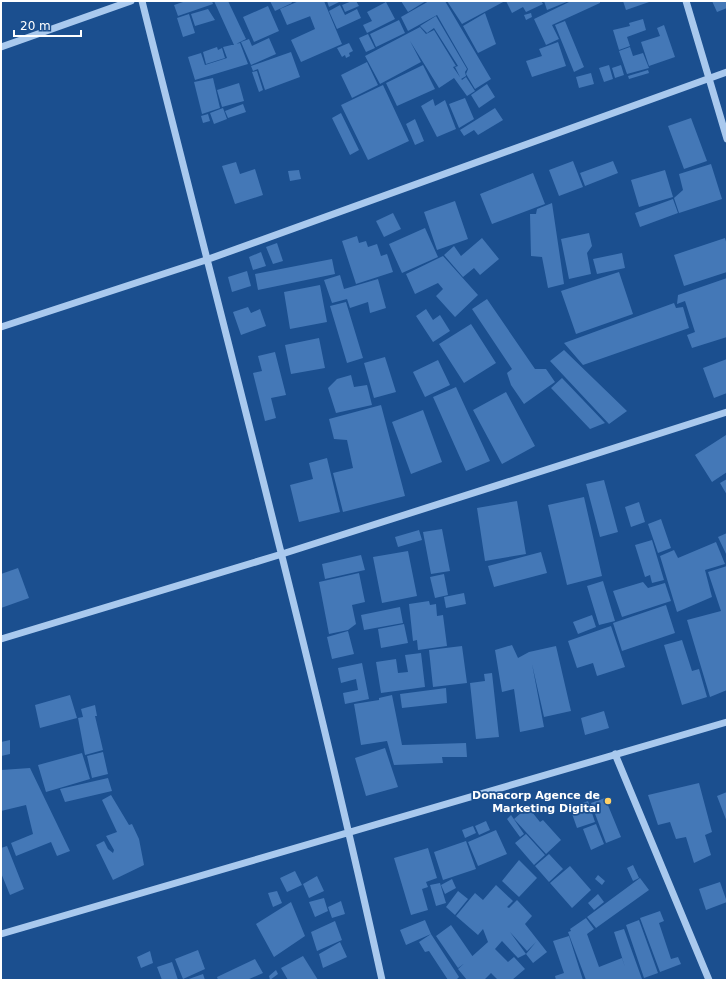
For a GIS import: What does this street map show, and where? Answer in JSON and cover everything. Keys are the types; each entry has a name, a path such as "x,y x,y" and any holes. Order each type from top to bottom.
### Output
{"street":[{"path":"1,47 131,1"},
{"path":"142,1 206,260 282,554 349,832 382,980"},
{"path":"686,1 727,139"},
{"path":"1,327 206,260 727,72"},
{"path":"1,639 282,554 727,412"},
{"path":"1,934 727,722"},
{"path":"615,754 709,980"}],"building":[{"path":"186,1 212,1 213,4 178,16 174,5"},
{"path":"214,1 228,1 246,39 234,45"},
{"path":"270,1 291,1 292,3 275,11"},
{"path":"299,1 324,1 342,44 301,62 291,40 315,29 310,16 287,25 280,9"},
{"path":"327,1 341,1 329,7"},
{"path":"356,1 359,6 345,12 342,5"},
{"path":"401,1 426,1 408,12"},
{"path":"429,1 445,1 491,79 475,89 466,74 468,69 437,15 408,31 401,17"},
{"path":"447,1 505,1 462,24"},
{"path":"506,1 541,1 543,4 526,12 523,7 512,13"},
{"path":"544,1 569,1 547,10"},
{"path":"571,1 600,1 600,3 552,25 559,39 546,45 534,19"},
{"path":"623,1 652,1 626,10"},
{"path":"712,1 727,1 727,8 717,12"},
{"path":"386,2 395,19 367,33 363,25 372,21 367,12"},
{"path":"340,5 345,15 357,9 361,18 337,29 329,11"},
{"path":"268,6 279,31 254,42 243,17"},
{"path":"208,9 215,20 195,26 191,14"},
{"path":"485,13 496,44 478,53 463,26"},
{"path":"531,13 532,17 526,20 524,15"},
{"path":"189,14 195,33 183,37 177,18"},
{"path":"436,16 467,69 465,72 466,76 461,79 455,67 458,66 434,28 427,33 420,26"},
{"path":"643,19 646,30 627,37 630,46 619,50 613,30 630,26 629,23"},
{"path":"399,20 405,33 376,47 370,34"},
{"path":"565,21 584,67 574,72 555,25"},
{"path":"664,25 675,57 649,66 641,42 660,36 657,28"},
{"path":"420,27 426,34 434,30 456,66 453,67 462,80 466,77 475,91 467,96 454,78 439,88 410,41 421,62 380,84 365,56"},
{"path":"368,34 375,48 366,52 359,38"},
{"path":"269,38 276,54 251,65 241,42 249,39 252,46"},
{"path":"558,42 566,66 532,77 526,61 542,56 539,49"},
{"path":"240,43 248,64 195,80 188,57 201,53 205,65 227,58 223,47"},
{"path":"349,43 353,51 349,53 350,56 346,58 345,55 342,57 337,48"},
{"path":"217,47 218,50 222,48 225,58 206,64 203,52"},
{"path":"630,47 633,56 643,53 649,68 627,74 619,51"},
{"path":"291,52 300,77 265,90 258,69 253,71 251,66"},
{"path":"367,62 378,85 352,98 341,75"},
{"path":"423,65 435,89 397,106 386,83"},
{"path":"609,65 613,79 604,82 599,68"},
{"path":"621,65 624,75 615,78 612,68"},
{"path":"648,70 649,73 629,79 628,76"},
{"path":"257,71 263,90 259,92 252,72"},
{"path":"591,73 594,84 579,88 576,77"},
{"path":"213,78 220,108 202,114 194,82"},
{"path":"239,83 244,101 222,107 217,90"},
{"path":"487,84 495,97 479,108 471,95"},
{"path":"383,85 409,141 368,160 341,105"},
{"path":"465,98 474,119 459,128 449,104"},
{"path":"433,99 435,106 445,100 456,129 437,137 421,106"},
{"path":"243,104 246,112 228,118 225,111"},
{"path":"223,108 227,119 214,124 210,113"},
{"path":"495,108 503,120 478,135 474,130 464,136 460,130"},
{"path":"341,113 359,150 350,155 332,118"},
{"path":"208,114 210,121 203,123 201,116"},
{"path":"691,118 707,161 684,169 668,126"},
{"path":"415,119 424,141 415,145 406,124"},
{"path":"573,161 583,187 559,196 549,170"},
{"path":"613,161 618,173 585,186 580,173"},
{"path":"236,162 240,174 255,169 263,195 235,204 222,166"},
{"path":"711,164 722,199 679,213 674,198 683,190 679,174"},
{"path":"299,170 301,179 290,181 288,171"},
{"path":"665,170 673,197 639,207 631,180"},
{"path":"533,173 545,204 492,224 480,194"},
{"path":"673,199 678,213 640,227 635,213"},
{"path":"455,201 468,239 437,250 424,212"},
{"path":"552,203 564,284 548,288 542,257 531,256 530,214 536,214 537,209"},
{"path":"393,213 401,229 384,237 376,221"},
{"path":"425,228 438,257 402,273 389,244"},
{"path":"589,233 592,246 587,253 591,274 569,279 561,239"},
{"path":"357,236 359,243 366,241 368,247 377,244 381,256 387,254 393,272 356,284 342,241"},
{"path":"482,238 499,259 480,275 474,268 463,277 444,255 454,246 461,256"},
{"path":"725,238 727,245 727,272 684,286 674,255"},
{"path":"277,243 283,261 273,264 266,247"},
{"path":"261,252 266,266 253,270 249,257"},
{"path":"622,253 625,268 597,274 593,259"},
{"path":"443,256 478,295 455,317 436,296 443,289 438,283 415,294 406,274"},
{"path":"332,259 335,274 258,290 255,274"},
{"path":"247,271 251,286 232,292 228,277"},
{"path":"619,272 633,314 576,334 561,291"},
{"path":"340,275 344,289 378,279 386,308 370,313 368,302 350,308 347,299 332,303 324,280"},
{"path":"727,278 727,337 692,348 687,335 695,332 685,301 677,304 678,295"},
{"path":"320,285 327,322 290,329 284,292"},
{"path":"487,299 535,369 546,369 555,382 524,404 511,385 507,373 512,369 472,309"},
{"path":"346,302 363,358 347,363 330,306"},
{"path":"674,303 676,308 683,307 689,328 583,365 564,343"},
{"path":"248,307 251,313 260,309 266,326 241,335 233,312"},
{"path":"426,309 433,320 440,315 450,331 433,342 416,316"},
{"path":"471,324 496,363 464,383 439,344"},
{"path":"319,338 325,368 291,374 285,345"},
{"path":"564,350 627,411 609,424 550,361"},
{"path":"275,352 286,395 271,398 276,418 265,421 253,373 262,371 258,356"},
{"path":"385,357 396,392 374,398 364,363"},
{"path":"727,359 727,393 714,398 703,368"},
{"path":"438,360 450,385 425,397 413,372"},
{"path":"351,375 354,387 367,385 372,405 336,413 328,388 337,379"},
{"path":"562,378 605,423 590,429 551,388"},
{"path":"456,387 490,461 466,471 433,397"},
{"path":"506,392 535,446 502,464 473,410"},
{"path":"381,405 405,496 343,512 333,473 353,468 347,440 334,439 329,419"},
{"path":"423,410 442,462 411,474 392,422"},
{"path":"726,435 727,472 712,482 695,455"},
{"path":"327,458 340,512 299,522 290,485 313,479 309,463"},
{"path":"727,479 727,495 720,483"},
{"path":"604,480 618,532 600,537 586,484"},
{"path":"584,497 602,576 567,585 548,505"},
{"path":"517,501 526,554 485,561 477,508"},
{"path":"639,502 645,522 631,527 625,507"},
{"path":"661,519 671,548 658,553 648,524"},
{"path":"442,529 450,571 431,574 423,532"},
{"path":"419,530 422,540 398,547 395,537"},
{"path":"727,533 727,556 718,537"},
{"path":"652,540 664,580 652,583 650,575 645,577 635,545"},
{"path":"716,542 725,564 705,570 712,597 677,612 660,556 674,550 678,558"},
{"path":"408,551 417,596 382,603 373,557"},
{"path":"541,552 547,573 494,587 488,566"},
{"path":"361,555 365,570 325,579 322,564"},
{"path":"727,566 727,690 710,697 687,620 721,611 708,572"},
{"path":"18,568 29,598 1,608 1,574"},
{"path":"359,573 365,602 352,605 356,624 348,630 329,634 319,582"},
{"path":"444,574 448,595 435,598 430,577"},
{"path":"603,581 615,621 599,625 587,586"},
{"path":"643,582 648,588 665,583 671,601 622,617 613,591"},
{"path":"464,593 466,604 446,608 444,597"},
{"path":"429,601 430,605 436,604 437,616 443,615 447,646 418,650 417,640 413,641 409,604"},
{"path":"666,605 675,633 622,651 613,623"},
{"path":"400,607 403,623 364,630 361,615"},
{"path":"592,615 596,627 578,634 573,622"},
{"path":"404,624 408,643 381,648 378,629"},
{"path":"611,626 625,667 597,676 593,663 577,668 568,641"},
{"path":"348,631 354,654 332,659 327,637"},
{"path":"682,640 692,671 699,669 707,697 682,705 664,645"},
{"path":"512,645 518,658 529,652 556,646 571,711 544,717 532,664 544,727 520,732 514,689 502,692 495,650"},
{"path":"462,646 467,683 433,687 429,650"},
{"path":"421,653 425,687 381,693 376,662 396,659 398,673 408,672 405,655"},
{"path":"362,663 369,699 345,704 343,693 358,690 356,679 341,683 338,668"},
{"path":"492,673 499,737 476,739 470,683 485,681 484,674"},
{"path":"446,688 447,703 402,708 400,694"},
{"path":"70,695 77,718 40,728 35,705"},
{"path":"392,695 402,745 466,743 467,757 442,757 443,763 394,765 387,741 361,745 354,704 379,700 379,698"},
{"path":"95,705 97,716 95,716 103,750 85,755 78,718 83,717 81,709"},
{"path":"604,711 609,728 585,735 581,718"},
{"path":"10,740 10,754 1,756 1,742"},
{"path":"385,748 398,787 366,796 355,758"},
{"path":"103,752 108,774 92,778 87,756"},
{"path":"82,753 90,779 46,792 38,765"},
{"path":"30,768 70,851 57,856 51,842 16,856 11,843 33,834 26,805 1,811 1,770"},
{"path":"108,778 112,791 65,802 60,789"},
{"path":"699,783 712,832 705,835 711,855 694,863 686,837 676,839 670,822 658,825 648,795"},
{"path":"727,792 727,822 717,796"},
{"path":"111,795 129,825 132,824 139,839 144,865 113,880 96,845 104,841 108,849 113,853 114,850 106,836 117,832 102,800"},
{"path":"605,798 621,837 606,843 591,803"},
{"path":"588,801 595,822 577,828 570,808"},
{"path":"528,807 540,822 543,820 561,840 546,854 514,819"},
{"path":"511,815 524,834 520,837 507,819"},
{"path":"486,821 490,830 479,835 475,826"},
{"path":"596,824 604,844 591,850 583,829"},
{"path":"473,826 476,833 465,838 462,830"},
{"path":"496,830 507,854 478,866 468,842"},
{"path":"526,834 545,855 534,865 515,843"},
{"path":"466,841 476,869 443,880 434,852"},
{"path":"7,846 24,889 10,895 1,873 1,848"},
{"path":"428,848 437,878 426,882 428,887 422,889 428,910 411,915 394,858"},
{"path":"549,854 563,869 549,882 535,866"},
{"path":"519,860 537,878 519,897 502,881"},
{"path":"633,865 639,878 633,881 627,868"},
{"path":"570,866 591,890 572,908 550,883"},
{"path":"295,871 302,885 287,892 280,878"},
{"path":"598,875 605,881 602,885 595,879"},
{"path":"317,876 324,891 309,898 303,884"},
{"path":"640,878 649,890 596,928 587,917"},
{"path":"452,879 456,888 445,894 441,885"},
{"path":"720,882 727,902 706,910 699,889"},
{"path":"440,883 446,903 436,906 430,885"},
{"path":"496,885 513,901 507,907 509,908 517,900 532,916 525,924 547,952 533,963 526,954 518,958 502,941 495,949 508,962 514,957 525,969 512,980 498,980 491,973 484,980 467,980 458,969 488,942 483,929 478,935 456,916 475,893 483,900","holes":["510,932 527,951 536,942 526,954"]},
{"path":"277,891 282,903 273,907 268,893"},
{"path":"458,891 468,899 455,915 446,907"},
{"path":"598,894 604,902 594,910 588,903"},
{"path":"324,898 328,911 315,917 309,902"},
{"path":"341,901 345,914 332,918 328,907"},
{"path":"291,902 305,936 274,957 256,924"},
{"path":"660,911 664,921 659,923 671,959 678,957 681,964 660,972 640,918"},
{"path":"586,918 594,929 587,934 599,967 622,958 625,967 614,932 624,929 642,979 586,980 568,932"},
{"path":"425,920 431,934 406,945 400,930"},
{"path":"639,920 658,973 644,978 626,925"},
{"path":"335,921 342,940 317,951 311,932"},
{"path":"451,925 473,957 458,968 436,936"},
{"path":"431,934 459,977 456,980 448,980 429,951 425,952 419,942"},
{"path":"569,936 583,980 556,980 555,976 564,973 553,941"},
{"path":"340,942 347,957 323,968 319,954"},
{"path":"198,950 205,969 183,979 175,959"},
{"path":"150,951 153,963 141,968 137,957"},
{"path":"303,956 318,980 288,980 281,968"},
{"path":"255,959 263,973 247,980 218,980 217,977"},
{"path":"172,962 178,980 162,980 157,967"},
{"path":"276,970 278,974 270,980 269,976"},
{"path":"203,974 205,980 186,980"}],"place":[{"name":"Donacorp Agence de Marketing Digital","path":"608,801"}]}
